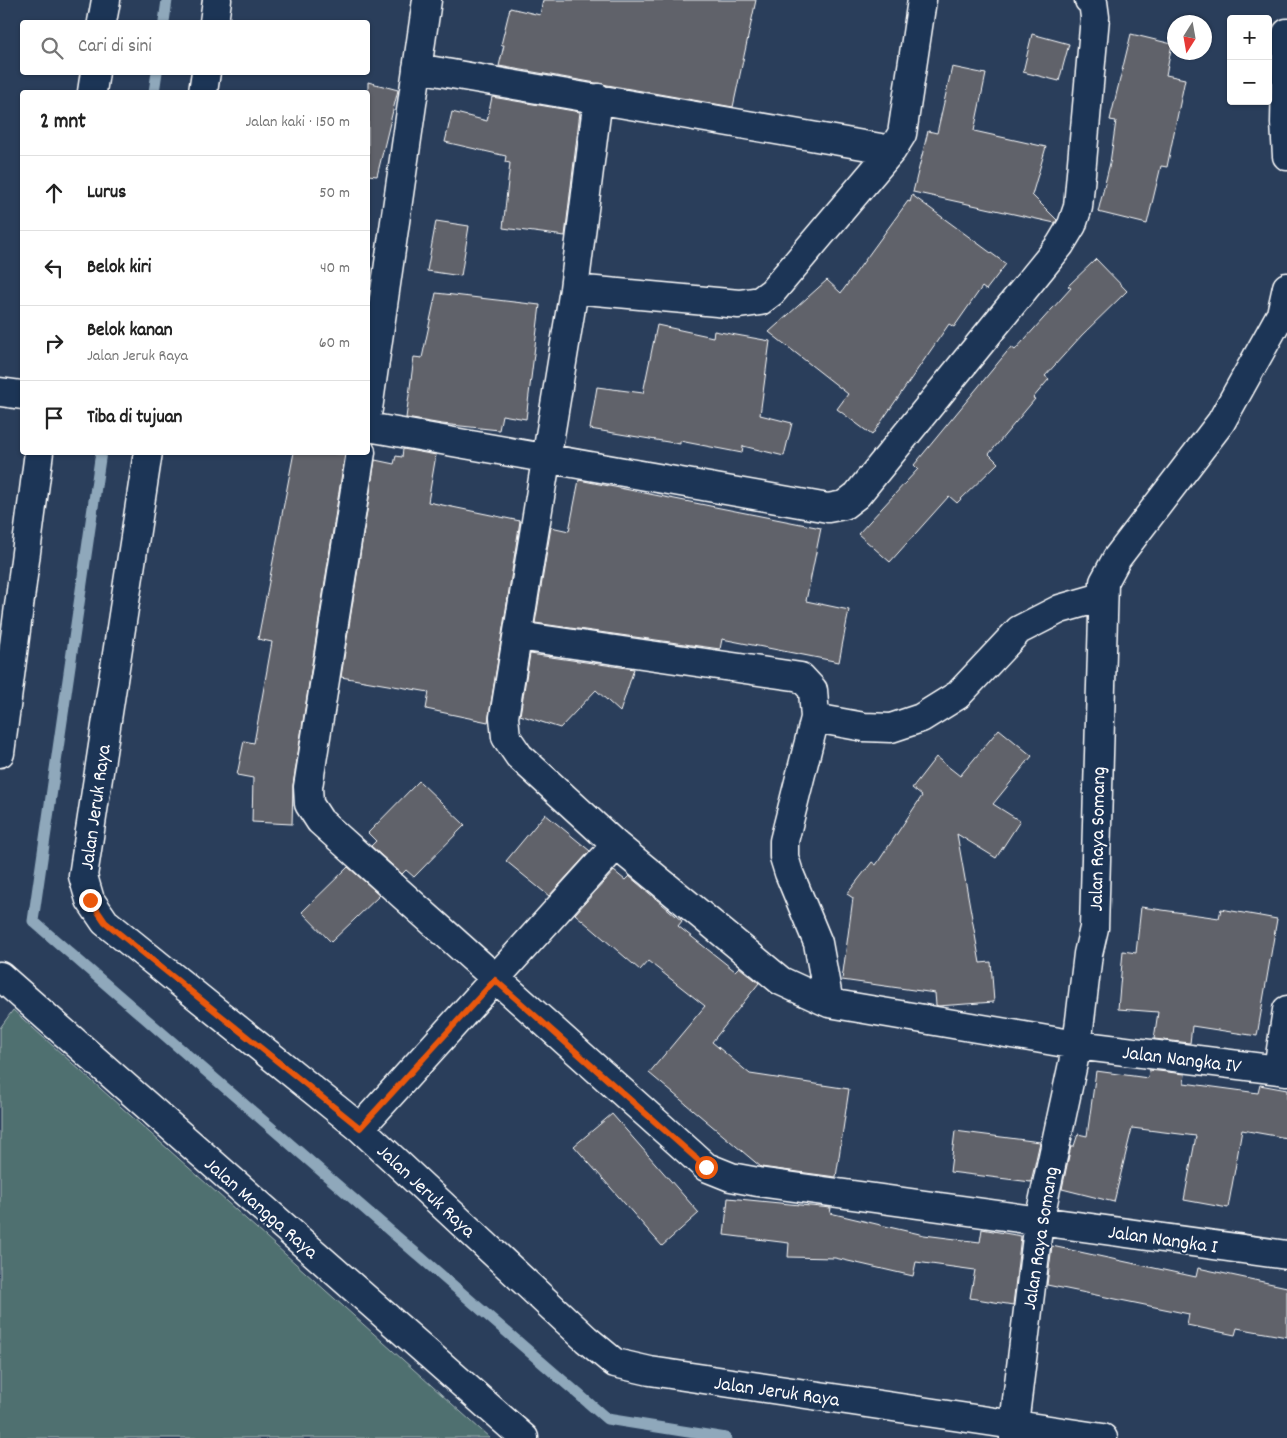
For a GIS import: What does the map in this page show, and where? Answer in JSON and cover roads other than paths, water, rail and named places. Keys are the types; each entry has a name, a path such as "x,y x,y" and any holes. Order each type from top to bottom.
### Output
{"street":[{"path":"102,20 106,0"},
{"path":"214,20 217,0"},
{"path":"370,395 427,0"},
{"path":"574,289 740,304 760,301 772,292 892,150 902,134 922,0"},
{"path":"370,427 828,508 844,505 857,495 1060,245 1072,225 1078,207 1095,17 1093,2 1089,0"},
{"path":"1287,33 1285,123 1287,156"},
{"path":"418,68 892,150"},
{"path":"92,90 95,75"},
{"path":"203,90 206,75"},
{"name":"Jalan Nangka IV","path":"598,98 574,289 548,458 504,717 506,737 519,756 616,845 781,981 829,1003 1077,1045 1283,1070"},
{"name":"Jalan Raya Somang","path":"1014,1431 1038,1221 1077,1045 1088,954 1094,928 1102,597 1104,582 1117,558 1222,422 1280,314 1287,287"},
{"path":"0,392 20,395"},
{"path":"0,753 39,455"},
{"name":"Jalan Jeruk Raya","path":"148,455 83,876 90,900 105,922 360,1128 586,1339 615,1363 650,1371 1014,1431 1103,1438"},
{"name":"Jalan Nangka I","path":"361,455 308,787 309,804 320,821 495,980 706,1167 731,1178 1287,1255"},
{"path":"815,718 864,727 891,728 922,718 958,695 1019,630 1060,610 1102,597"},
{"path":"518,636 801,676 813,690 815,718 784,841 784,857 818,943 829,1003"},
{"path":"360,1128 616,845"},
{"name":"Jalan Mangga Raya","path":"0,976 524,1438"},
{"path":"1283,1070 1287,1010"}],"waterway":[{"path":"164,20 167,0"},
{"path":"154,90 157,75"},
{"path":"101,455 33,921 607,1419 726,1438"}]}
